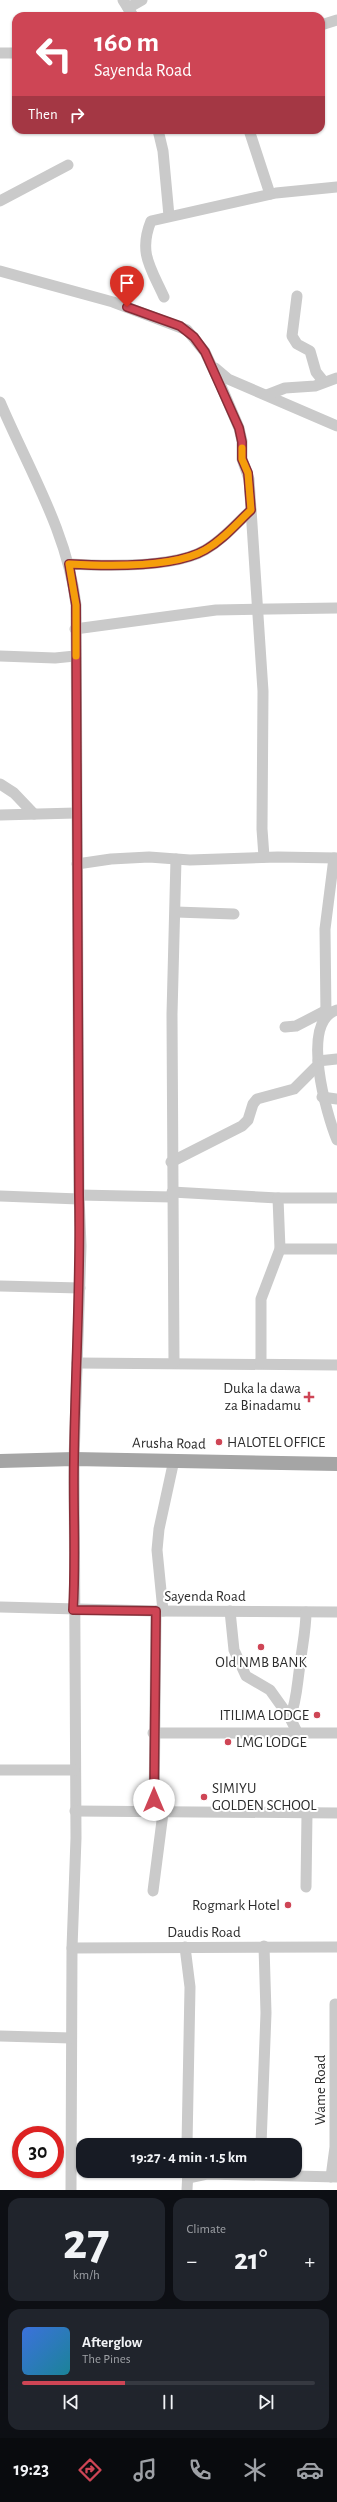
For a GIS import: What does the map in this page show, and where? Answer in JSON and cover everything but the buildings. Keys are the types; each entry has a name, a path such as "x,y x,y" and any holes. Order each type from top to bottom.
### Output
{"main road":[{"name":"Arusha Road","path":"0,1461 74,1459 337,1464"}],"street":[{"path":"128,8 142,0"},
{"path":"325,24 337,20"},
{"path":"0,53 12,54"},
{"path":"159,134 163,151 169,216"},
{"path":"250,134 270,194"},
{"path":"0,201 68,165"},
{"path":"164,297 147,260 144,239 152,221 270,194 304,189 337,187"},
{"path":"0,272 113,302 180,326 194,337 213,366 239,428 242,442 242,459 248,473 263,691 262,829 264,857"},
{"path":"297,296 292,336 297,344 310,351 316,372 324,382"},
{"path":"213,366 228,379 267,395 314,418 337,426"},
{"path":"267,395 285,388 314,386 337,378"},
{"path":"0,402 55,525 69,564 76,605 76,814 79,1197 81,1246 74,1459 76,1561 73,1610 75,1811 71,2038 71,2190"},
{"path":"69,564 97,566 161,562 185,557 204,551 220,540 251,510"},
{"path":"75,629 211,610 337,608"},
{"path":"0,656 55,658 76,656"},
{"path":"0,784 14,793 34,814"},
{"path":"0,815 76,814"},
{"path":"77,864 111,859 264,857 336,858 330,905 325,929 330,1012 320,1031 318,1063 322,1097 337,1140"},
{"path":"174,1363 171,1162 172,981 176,912 176,859"},
{"path":"330,905 337,893"},
{"path":"176,912 234,914"},
{"path":"285,1027 296,1026 330,1012"},
{"path":"171,1162 242,1126 248,1120 253,1104 257,1099 286,1094 294,1089 318,1063 337,1059"},
{"path":"322,1097 337,1099"},
{"path":"0,1196 79,1197 172,1195 337,1198"},
{"path":"261,1363 261,1299 280,1248 278,1198"},
{"path":"280,1248 337,1249"},
{"path":"0,1286 80,1288"},
{"path":"77,1363 261,1363 337,1365"},
{"path":"153,1891 159,1813 153,1733 159,1611 157,1550 158,1529 174,1460"},
{"name":"Sayenda Road","path":"0,1607 73,1610 337,1612"},
{"path":"230,1612 234,1650 246,1676 270,1690 290,1718 297,1732"},
{"path":"290,1718 296,1702 299,1666 306,1635 306,1612"},
{"path":"153,1733 337,1733"},
{"path":"0,1770 74,1770"},
{"path":"75,1811 159,1813 337,1813"},
{"path":"306,1888 307,1813"},
{"path":"261,2138 266,2013 264,1946"},
{"name":"Daudis Road","path":"72,1948 264,1946 337,1947"},
{"path":"185,1947 190,1987 187,2138"},
{"name":"Wame Road","path":"334,2177 335,2004"},
{"path":"0,2036 71,2038"},
{"path":"302,2175 334,2177"},
{"path":"187,2190 188,2178"}],"slow traffic":[{"path":"76,656 76,605 69,564 97,566 161,562 204,551 220,540 251,510 248,485 249,479 241,455 242,448"}],"place":[{"name":"Duka la dawa za Binadamu","path":"309,1397"},
{"name":"HALOTEL OFFICE","path":"219,1442"},
{"name":"Old NMB BANK","path":"261,1647"},
{"name":"ITILIMA LODGE","path":"317,1715"},
{"name":"LMG LODGE","path":"228,1742"},
{"name":"SIMIYU GOLDEN SCHOOL","path":"204,1797"},
{"name":"Rogmark Hotel","path":"288,1905"}],"route":[{"path":"127,307 180,326 187,330 194,337 210,360 239,428 242,442 241,455 249,479 248,485 251,510 220,540 204,551 185,557 161,562 97,566 69,564 76,605 79,1195 81,1246 76,1436 74,1459 74,1521 76,1561 73,1610 156,1611 153,1733 154,1800"}]}
